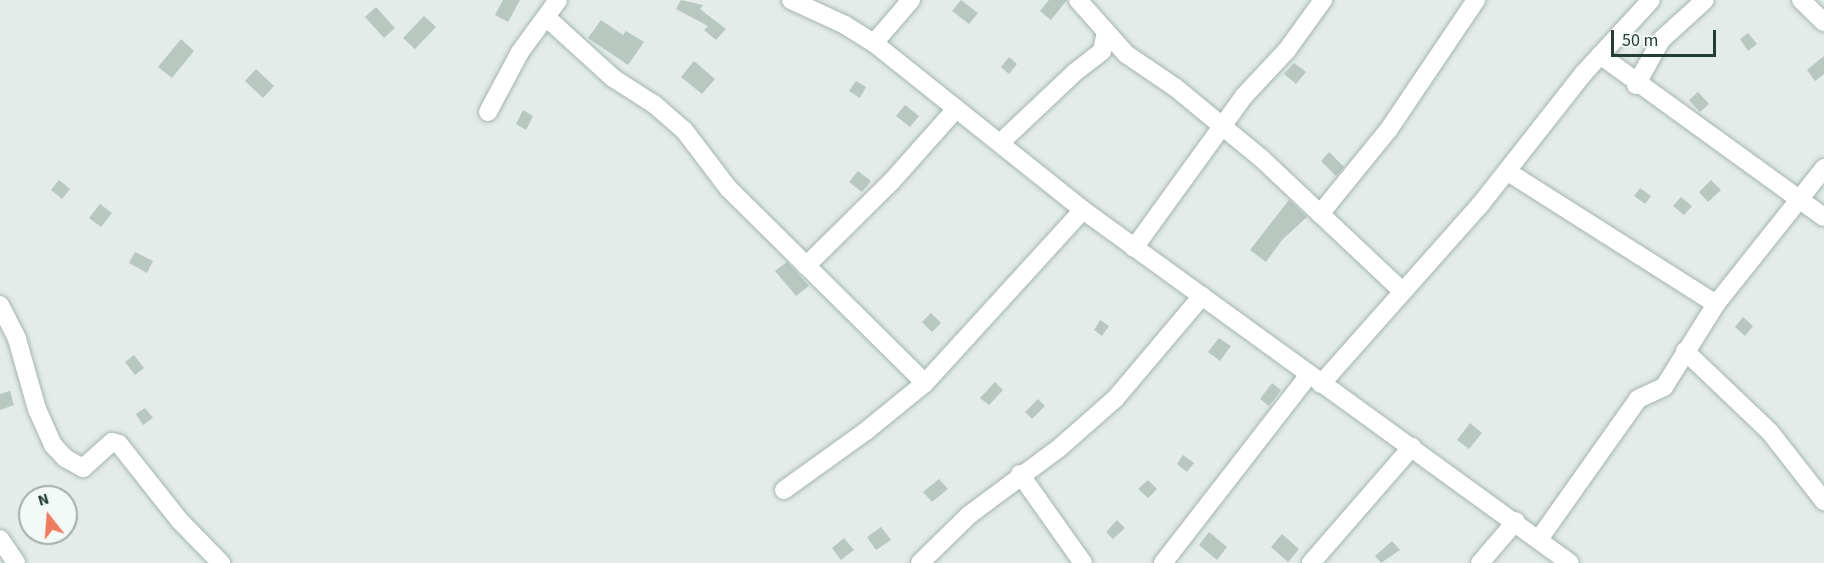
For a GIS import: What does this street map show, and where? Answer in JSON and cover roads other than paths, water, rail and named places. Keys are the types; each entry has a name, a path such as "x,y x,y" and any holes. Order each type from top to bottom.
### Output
{"street":[{"path":"488,112 520,52 558,0"},
{"path":"791,0 845,25 874,43 1083,210 1315,380 1516,521 1570,563"},
{"path":"874,43 911,0"},
{"path":"1078,0 1126,54 1176,88 1224,127 1403,292"},
{"path":"1320,214 1389,129 1476,0"},
{"path":"1163,563 1315,380 1403,292 1508,172 1600,56 1651,0"},
{"path":"1636,85 1661,40 1705,0"},
{"path":"1801,0 1824,22"},
{"path":"1134,248 1317,2"},
{"path":"546,17 613,78 655,105 684,130 728,188 925,383"},
{"path":"1000,143 1074,73 1102,51 1106,32"},
{"path":"1102,51 1126,54"},
{"path":"1600,56 1636,85 1797,201 1824,217"},
{"path":"806,266 891,182 956,109"},
{"path":"1539,539 1638,399 1648,392 1660,390 1716,304 1824,168"},
{"path":"1508,172 1716,304"},
{"path":"784,490 925,383 1083,210"},
{"path":"921,563 969,515 1020,474 1058,449 1115,399 1202,296"},
{"path":"0,305 17,339 37,409 65,458 83,468 112,442 119,444 193,537 221,563"},
{"path":"1685,351 1763,424 1824,501"},
{"path":"1311,563 1412,447"},
{"path":"1020,474 1083,563"},
{"path":"1480,563 1516,521"},
{"path":"0,539 13,562"}]}
